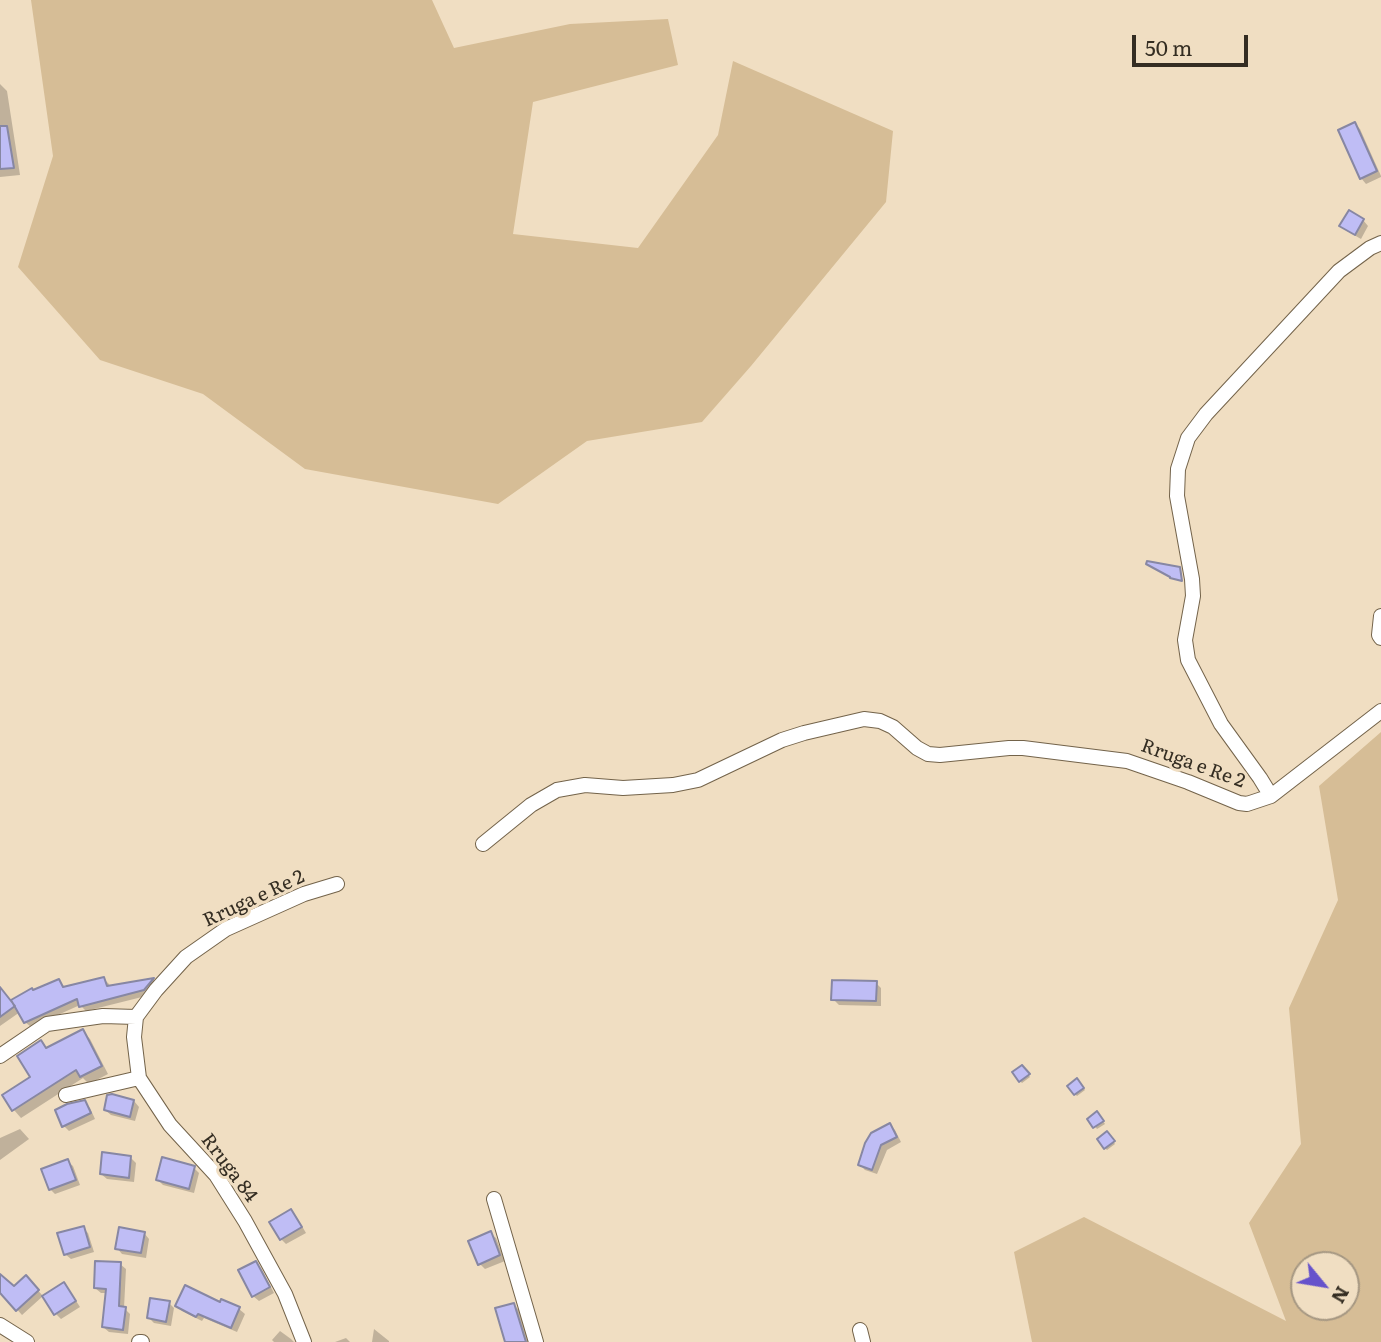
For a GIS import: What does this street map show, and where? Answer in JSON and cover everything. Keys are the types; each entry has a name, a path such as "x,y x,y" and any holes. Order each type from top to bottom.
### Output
{"street":[{"name":"Rruga e Re 2","path":"483,844 531,805 557,790 585,785 623,788 673,785 698,780 782,740 864,719 880,721 893,727 928,754 1009,748 1037,749 1127,761 1239,803 1247,804 1271,796 1221,724 1188,660 1185,640 1193,596 1177,496 1178,469 1188,439 1206,414 1339,271 1381,243"},
{"path":"1381,616 1381,638"},
{"path":"1271,796 1381,711"},
{"name":"Rruga e Re 2","path":"136,1017 156,989 186,957 226,929 304,894 337,884"},
{"path":"0,1056 47,1024 103,1016 136,1017"},
{"name":"Rruga 84","path":"136,1017 134,1037 139,1078 170,1125 216,1175 245,1221 285,1294 304,1342"},
{"path":"65,1095 139,1078"},
{"path":"494,1199 536,1342"},
{"path":"0,1325 27,1342"}],"shaded area":[{"path":"31,0 432,0 454,48 570,24 668,19 678,65 533,102 513,234 638,248 718,135 733,61 893,131 886,202 702,422 587,441 498,504 305,469 203,394 100,360 18,267 53,156"},
{"path":"1381,732 1381,1342 1032,1342 1014,1252 1084,1217 1286,1321 1249,1223 1301,1144 1289,1008 1338,900 1319,786"}],"building":[{"path":"1355,122 1377,171 1360,179 1338,130"},
{"path":"0,126 7,126 14,168 0,169"},
{"path":"1349,210 1364,219 1355,235 1339,226"},
{"path":"1147,561 1180,567 1182,581 1170,578 1146,564"},
{"path":"104,977 107,986 154,978 144,990 79,1007 77,999 24,1023 11,1000 32,988 33,990 59,979 63,987"},
{"path":"832,980 877,981 876,1001 831,1000"},
{"path":"0,987 15,1006 0,1017"},
{"path":"83,1029 102,1066 80,1077 76,1070 12,1111 2,1095 30,1077 17,1056 41,1040 46,1048"},
{"path":"1022,1065 1030,1074 1019,1082 1012,1072"},
{"path":"1077,1078 1084,1088 1074,1095 1067,1086"},
{"path":"107,1095 134,1100 130,1117 104,1110"},
{"path":"85,1100 91,1113 62,1127 55,1110"},
{"path":"1097,1111 1104,1121 1093,1128 1087,1119"},
{"path":"890,1123 897,1137 881,1145 872,1170 858,1165 871,1133"},
{"path":"1107,1131 1115,1141 1104,1149 1097,1139"},
{"path":"102,1152 131,1156 129,1178 100,1174"},
{"path":"162,1157 195,1166 189,1189 156,1180"},
{"path":"68,1159 76,1180 49,1190 41,1169"},
{"path":"291,1209 302,1227 280,1240 269,1222"},
{"path":"84,1226 90,1247 64,1255 57,1233"},
{"path":"119,1227 145,1232 141,1253 115,1249"},
{"path":"491,1231 500,1255 478,1265 468,1241"},
{"path":"95,1261 121,1262 119,1306 126,1307 123,1330 102,1327 106,1289 94,1288"},
{"path":"256,1261 270,1287 252,1297 238,1270"},
{"path":"0,1274 14,1286 26,1275 39,1290 16,1311 0,1293"},
{"path":"64,1282 76,1301 54,1315 42,1296"},
{"path":"185,1285 220,1302 221,1299 240,1307 231,1328 198,1314 196,1317 175,1306"},
{"path":"150,1298 170,1301 166,1322 147,1318"},
{"path":"514,1303 526,1342 505,1342 495,1308"}]}
